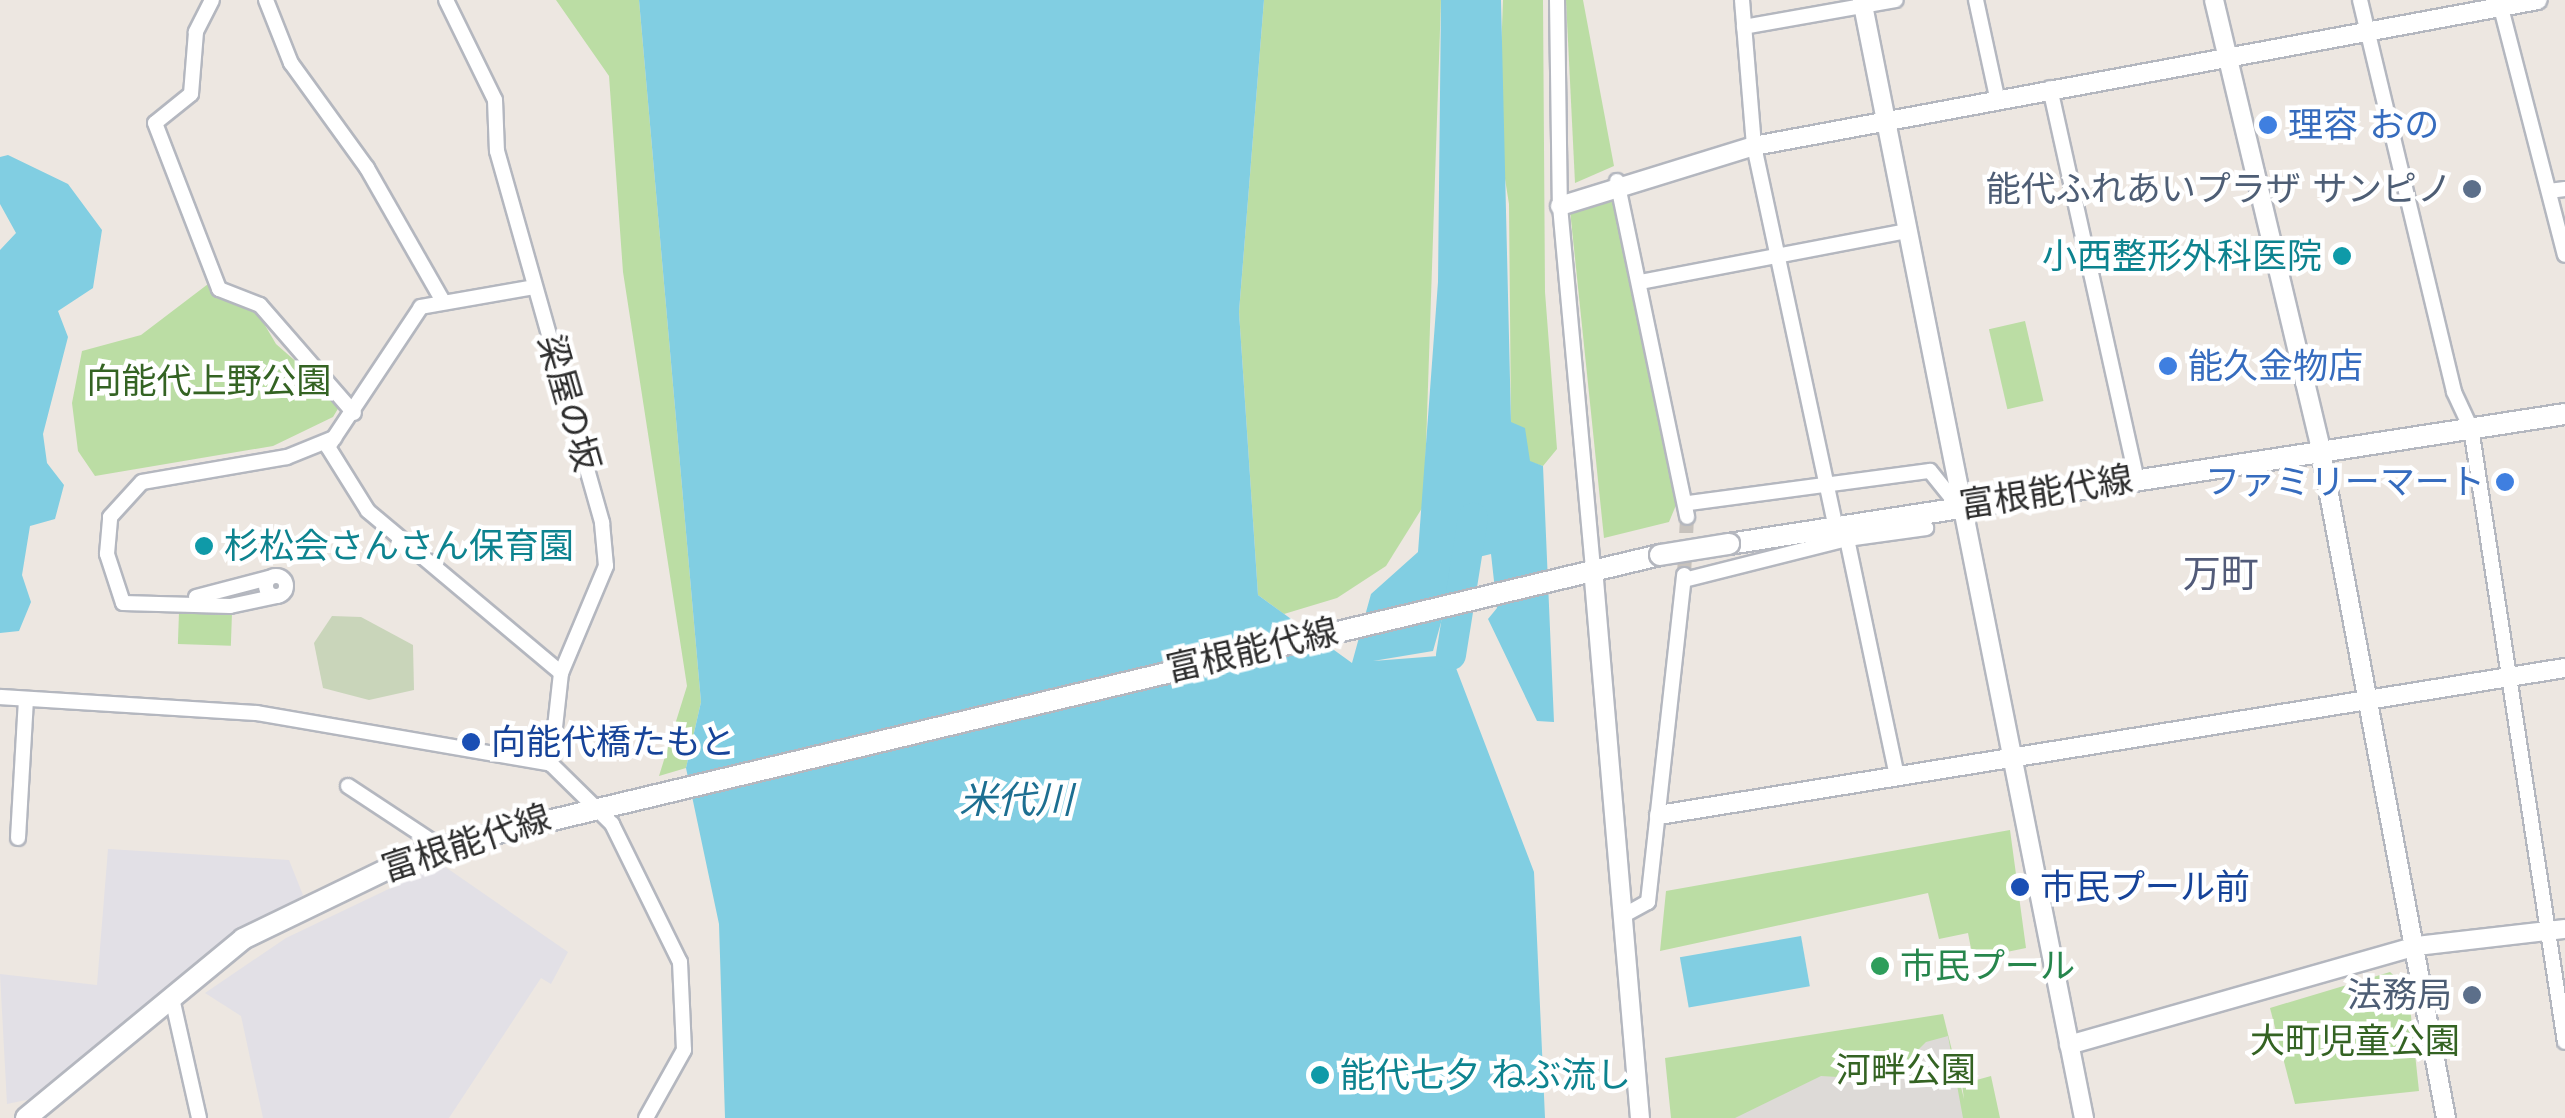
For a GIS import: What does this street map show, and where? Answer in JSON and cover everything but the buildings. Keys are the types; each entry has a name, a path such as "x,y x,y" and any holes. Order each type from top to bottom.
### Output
{"main road":[{"name":"富根能代線","path":"26,1118 244,938 440,846 593,803 1593,568 1729,544 1841,532 1959,507 2320,446 2565,414"}],"street":[{"path":"212,0 196,32 191,94 154,122 218,289 260,305 354,413"},
{"path":"266,0 291,63 367,168 443,301"},
{"name":"梁屋の坂","path":"446,0 502,130 497,151 605,552 561,673 551,764"},
{"path":"1557,0 1560,206 1628,913 1640,1118"},
{"path":"1742,0 1754,146 1896,776"},
{"path":"1744,27 1896,0"},
{"path":"1976,0 1997,97"},
{"path":"2214,0 2320,446 2362,704 2417,946 2446,1118"},
{"path":"2360,0 2446,358 2471,428 2506,678 2557,930 2565,1042"},
{"path":"1560,206 1617,181 1754,146 2226,54 2538,0"},
{"path":"1862,3 2007,759 2084,1118"},
{"path":"2500,4 2565,254"},
{"path":"2050,88 2136,477"},
{"path":"1617,181 1688,510 1828,480 1930,471 1959,507"},
{"path":"2549,191 2565,188"},
{"path":"1640,282 1907,230"},
{"path":"122,599 104,535 127,492 158,476 286,457 334,438 421,307 534,287"},
{"path":"334,438 334,466 368,511 561,673"},
{"path":"1628,913 1648,902 1684,577 1841,532 1926,528"},
{"path":"269,578 266,590 278,596 230,606 122,599 209,597 269,578"},
{"path":"1659,815 2362,704 2565,668"},
{"path":"0,697 257,713 551,764 593,803 668,923 680,962 684,1050 646,1118"},
{"path":"18,838 26,698"},
{"path":"348,786 440,846"},
{"path":"2069,1046 2417,946 2557,930"},
{"path":"172,998 199,1118"}],"shaded area":[{"path":"108,849 289,860 303,895 31,1099 7,1104 0,974 97,985"},
{"path":"441,864 568,952 551,984 541,978 449,1118 263,1118 241,1016 205,993 286,938"},
{"path":"1948,1036 1963,1118 1735,1118 1821,1076 1888,1080 1926,1042"}],"green space":[{"path":"556,0 639,0 701,702 686,768 659,776 687,686 623,272 609,76"},
{"path":"1264,0 1441,0 1424,505 1386,566 1337,598 1284,614 1258,595 1239,312"},
{"path":"1503,0 1543,0 1545,292 1557,449 1543,466 1530,462 1511,423 1509,204 1498,135"},
{"path":"1566,0 1583,0 1614,166 1575,183"},
{"path":"1615,192 1679,498 1669,522 1604,538 1570,210"},
{"name":"向能代上野公園","path":"212,281 256,310 276,344 342,402 333,417 273,446 95,476 78,451 72,403 82,351 141,335"},
{"path":"2025,321 2043,401 2007,409 1989,329"},
{"path":"179,612 232,614 231,646 178,644"},
{"path":"332,616 361,617 413,645 414,690 369,700 323,688 314,643"},
{"path":"2010,830 2026,948 1973,959 1968,933 1939,939 1928,893 1660,951 1666,891"},
{"name":"大町児童公園","path":"2390,972 2408,988 2419,1091 2295,1104 2270,1008"},
{"name":"河畔公園","path":"1943,1014 1964,1099 1962,1084 1991,1076 2000,1118 1671,1118 1665,1058"}],"water":[{"name":"米代川","path":"639,0 1264,0 1239,312 1258,595 1352,663 1371,594 1418,552 1438,282 1441,0 1501,0 1511,422 1525,428 1530,461 1543,466 1554,722 1537,721 1488,619 1497,608 1491,554 1458,562 1433,651 1373,661 1451,655 1534,872 1545,1118 725,1118 719,924 686,768 701,702"},
{"path":"8,155 68,184 102,230 93,288 58,311 68,337 43,434 47,463 64,485 55,519 30,526 22,575 31,602 19,631 0,633 0,250 16,233 0,204 0,157"},
{"name":"市民プール","path":"1801,936 1810,986 1689,1008 1680,957"}],"waterway":[{"path":"1451,655 1473,518"}],"tunnel":[{"path":"1684,575 1687,517"}],"place":[{"name":"理容 おの","path":"2268,125"},
{"name":"能代ふれあいプラザ サンピノ","path":"2472,189"},
{"name":"小西整形外科医院","path":"2342,256"},
{"name":"能久金物店","path":"2168,366"},
{"name":"ファミリーマート","path":"2505,482"},
{"name":"杉松会さんさん保育園","path":"204,546"},
{"name":"向能代橋たもと","path":"471,742"},
{"name":"市民プール前","path":"2020,887"},
{"name":"市民プール","path":"1880,966"},
{"name":"法務局","path":"2472,995"},
{"name":"能代七夕 ねぶ流し","path":"1320,1075"}],"district":[{"name":"万町","path":"2221,575"}]}
